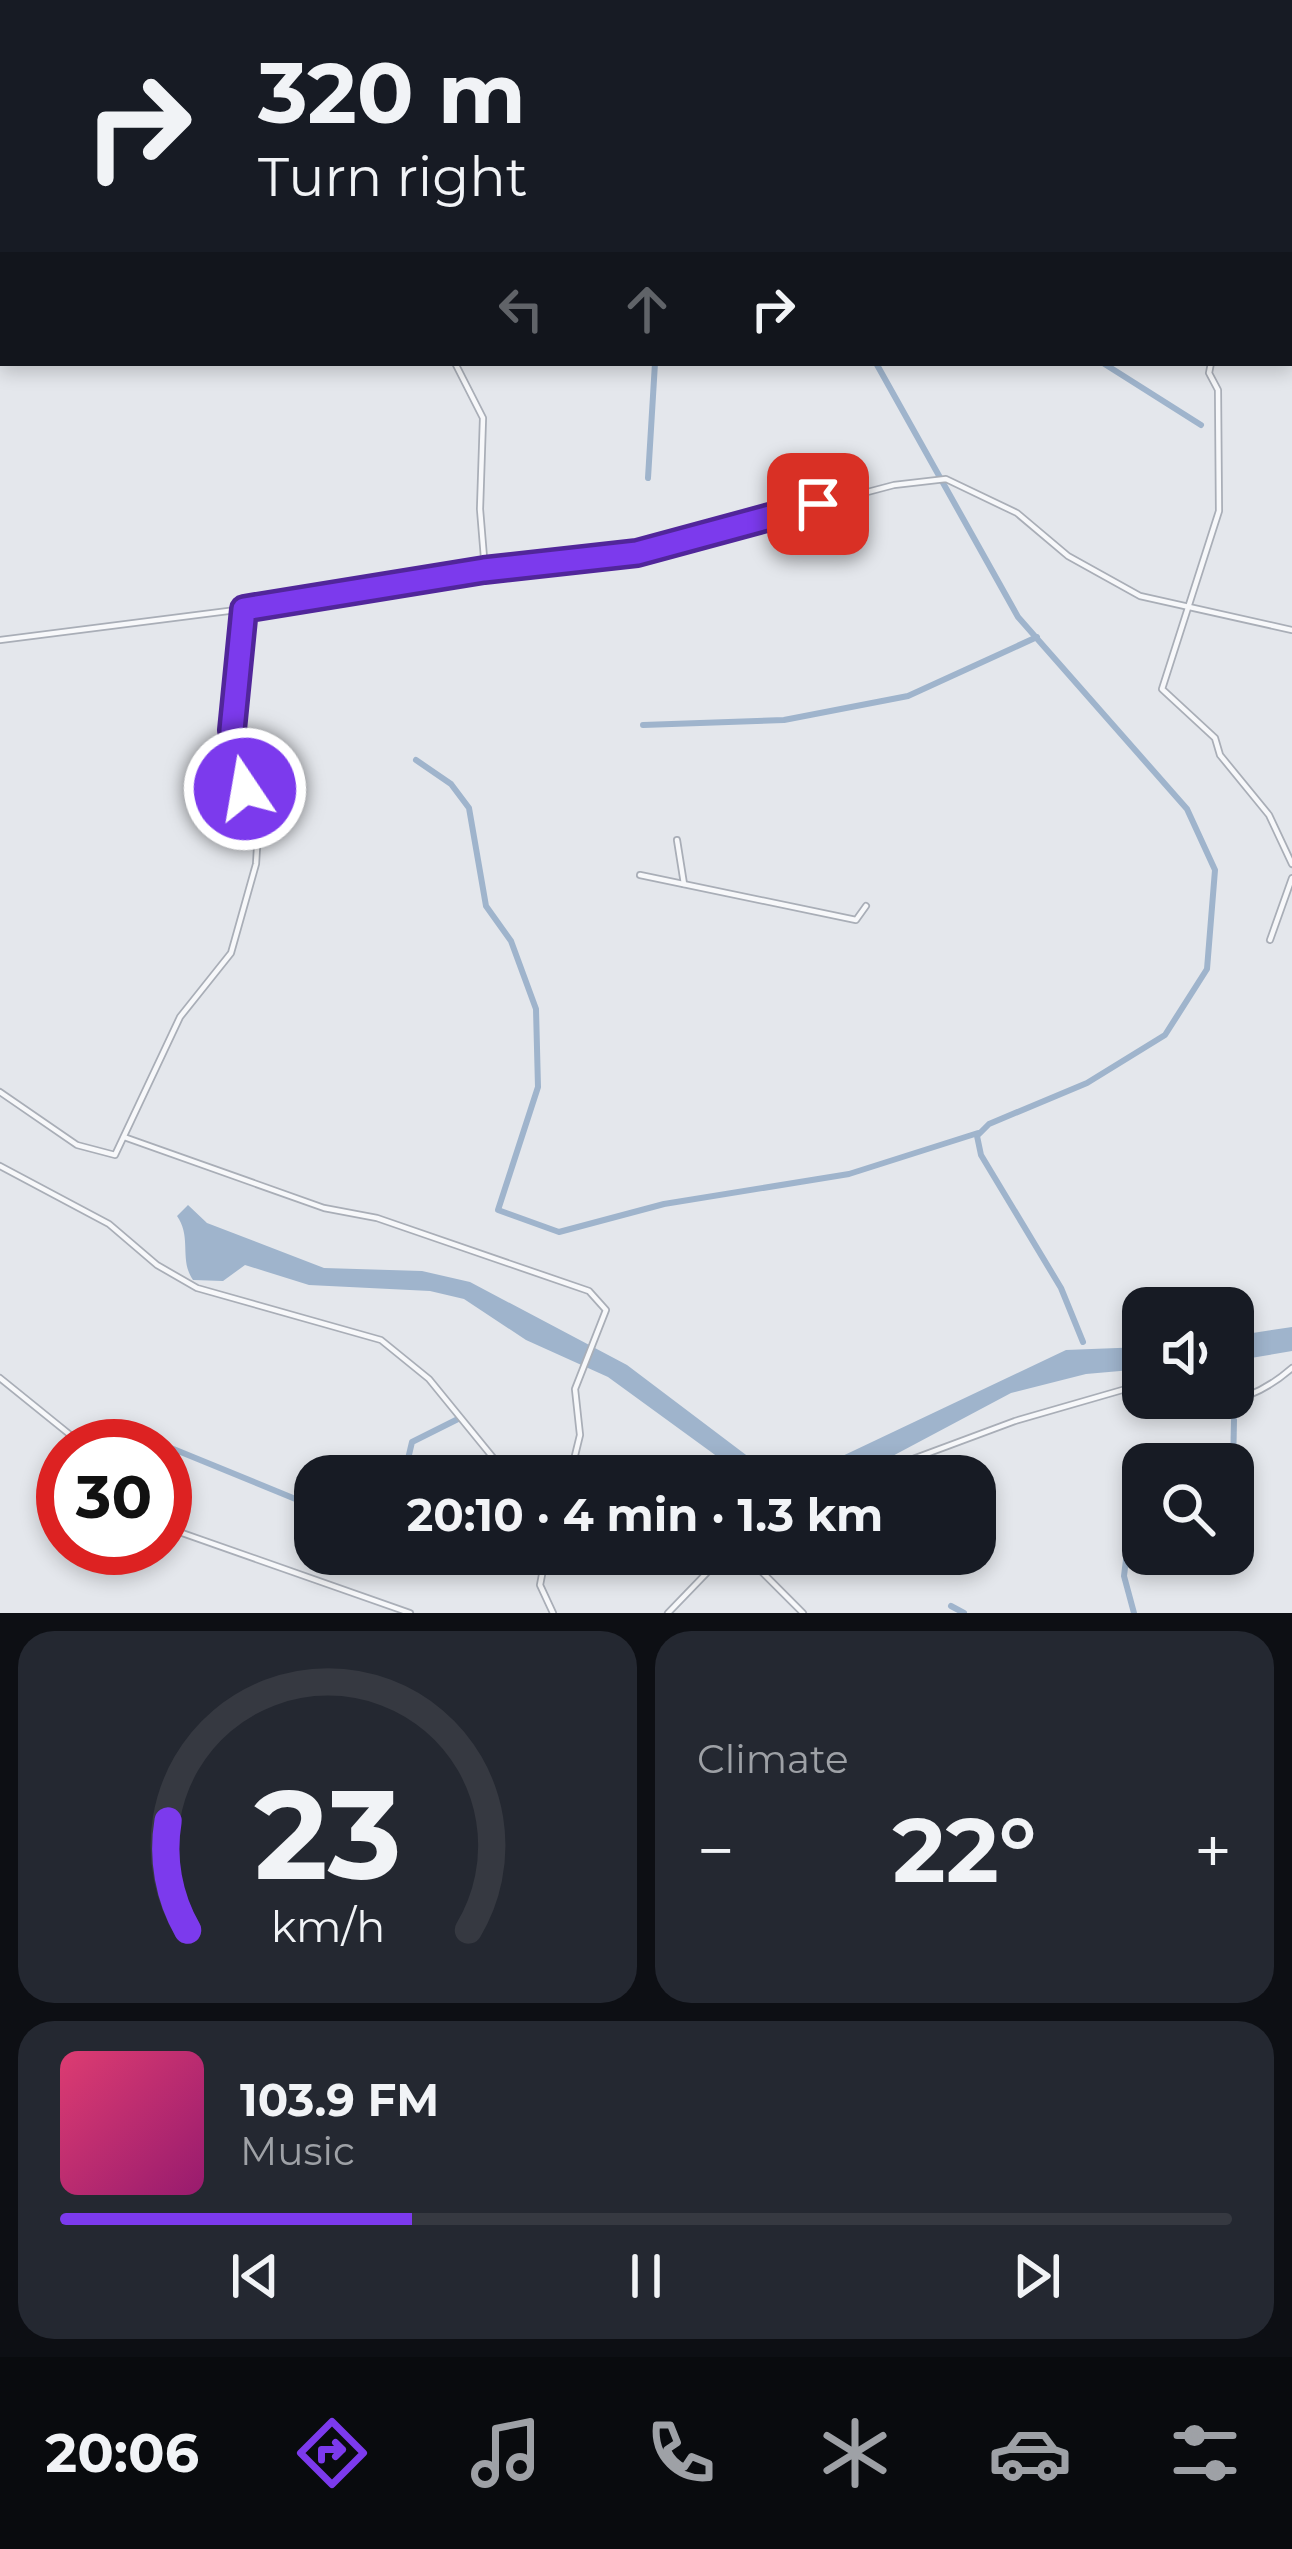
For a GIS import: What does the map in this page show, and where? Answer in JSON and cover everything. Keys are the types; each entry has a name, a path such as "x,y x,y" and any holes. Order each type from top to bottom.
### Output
{"street":[{"path":"457,366 483,418 484,570"},
{"path":"1211,366 1210,377 1218,390 1221,490 1190,608 1162,689 1215,738 1220,755 1270,815 1292,864"},
{"path":"0,640 244,609 484,570 637,553 895,485 946,479 1016,513 1067,556 1120,587 1292,630"},
{"path":"0,1092 77,1145 107,1157 116,1155 180,1017 231,953 256,864 258,831 232,730 244,609"},
{"path":"677,840 684,884"},
{"path":"640,875 856,920 866,906"},
{"path":"1270,940 1292,878"},
{"path":"124,1136 324,1208 376,1218 590,1292 606,1310 578,1381 580,1435 575,1455"},
{"path":"0,1166 109,1224 157,1265 197,1288 360,1330 392,1347 464,1416 493,1455"},
{"path":"1254,1393 1275,1384 1292,1367"},
{"path":"0,1378 54,1419"},
{"path":"924,1455 1015,1421 1122,1390"},
{"path":"192,1536 410,1613"},
{"path":"542,1575 540,1585 554,1613"},
{"path":"668,1613 705,1575"},
{"path":"765,1575 803,1613"}],"water":[{"path":"188,1205 207,1223 324,1268 422,1271 470,1282 627,1365 746,1455 715,1455 608,1377 526,1340 464,1299 430,1291 309,1285 245,1265 223,1281 193,1280 177,1216"},
{"path":"1292,1327 1292,1351 1254,1357 1254,1333"},
{"path":"1122,1348 1122,1371 1086,1374 1011,1393 894,1455 845,1455 1066,1350"}],"waterway":[{"path":"648,478 655,366"},
{"path":"878,366 1018,617 1187,809 1215,870 1207,969 1165,1035 1087,1083 989,1124 977,1136 981,1155 1061,1288 1083,1342"},
{"path":"1108,366 1201,425"},
{"path":"643,725 784,720 908,696 1037,637"},
{"path":"416,760 451,784 469,808 486,906 511,941 536,1009 538,1087 498,1210 559,1232 664,1204 849,1174 978,1133"},
{"path":"409,1455 412,1442 460,1418"},
{"path":"1234,1420 1234,1443"},
{"path":"192,1457 294,1498"},
{"path":"1124,1575 1134,1613"},
{"path":"951,1606 964,1613"}],"route":[{"path":"245,789 232,730 244,609 484,570 637,553 818,504"}]}
